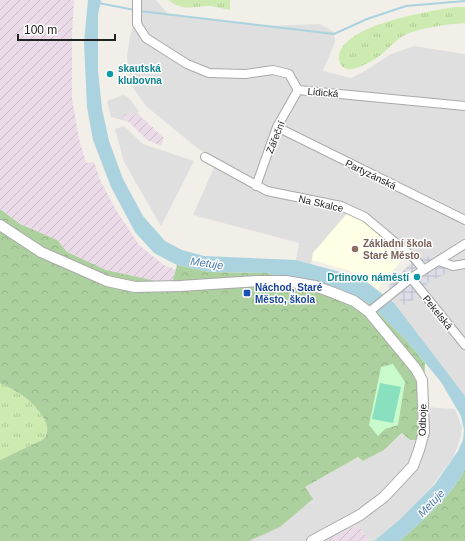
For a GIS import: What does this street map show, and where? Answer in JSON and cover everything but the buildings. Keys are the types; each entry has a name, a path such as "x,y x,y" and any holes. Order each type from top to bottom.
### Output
{"street":[{"name":"Lidická","path":"137,0 137,24 146,38 187,64 209,73 245,74 273,70 289,74 298,90 465,106"},
{"name":"Zářeční","path":"256,186 277,127 298,90"},
{"name":"Partyzánská","path":"277,127 465,220"},
{"name":"Na Skalce","path":"205,158 268,191 341,206 365,217 415,259 424,270"},
{"name":"Odboje","path":"0,225 41,252 107,281 135,287 286,281 315,286 334,292 371,310 416,369 422,380 424,432 413,466 384,497 360,515 312,541"},
{"path":"371,310 411,278 465,244"},
{"path":"439,261 453,266 465,264"},
{"name":"Pekelská","path":"411,278 465,345"}],"shaded area":[{"path":"0,0 74,0 72,35 72,99 79,139 86,163 94,162 100,180 116,210 139,245 164,265 176,270 173,280 165,283 106,270 67,252 57,240 20,224 0,209"},
{"path":"139,0 156,0 168,14 216,21 268,26 320,24 334,32 335,42 323,71 351,78 365,71 391,54 414,46 465,54 465,396 385,296 413,263 351,209 313,253 311,264 296,260 299,243 193,215 217,161 196,147 146,106 131,85 127,57 130,36 139,9"},
{"path":"123,95 128,97 139,111 134,116 123,116 129,122 111,117 107,101"},
{"path":"130,112 134,116 137,113 164,138 161,146 147,140 123,116"},
{"path":"124,126 143,144 194,161 161,226 124,162 115,129"},
{"name":"Základní škola Staré Město","path":"351,209 395,248 393,251 402,260 377,289 348,270 312,260 313,253"},
{"name":"Drtinovo náměstí","path":"431,256 447,265 449,272 427,283 427,292 404,305 388,286 415,259"},
{"path":"423,407 455,409 462,427 461,436 454,456 432,486 398,521 374,541 369,541 358,525 325,541 249,541 280,527 312,500 305,487 358,457 363,461 384,450 403,433 410,440"},
{"path":"358,525 369,541 325,541"}],"green space":[{"path":"168,0 230,0 230,10 211,6 189,8 179,6"},
{"path":"455,7 465,7 465,23 433,27 409,33 399,38 379,57 359,67 347,69 340,63 339,58 343,46 369,28 407,16"},
{"path":"0,209 20,224 57,240 67,252 106,270 165,283 173,280 177,265 210,272 266,273 338,288 370,304 407,341 425,363 423,407 417,440 410,440 402,433 384,450 363,461 358,457 305,487 313,499 280,527 249,541 0,541 0,460 42,440 46,436 47,429 43,416 33,404 22,395 0,383"},
{"path":"393,364 405,382 398,425 385,429 378,436 369,425 381,367"},
{"path":"0,383 22,395 33,404 43,416 47,429 46,436 42,440 0,460"},
{"path":"380,383 401,387 393,423 372,419"},
{"path":"465,469 465,541 400,541 444,499 459,480"}],"water":[{"name":"Metuje","path":"88,0 101,0 98,15 98,70 102,109 109,141 123,179 143,216 165,241 182,250 204,256 296,260 362,278 394,303 465,396 465,469 459,480 444,499 400,541 374,541 398,521 435,484 458,451 463,440 464,430 461,416 441,382 407,341 370,304 338,288 305,280 266,273 210,272 177,265 154,253 135,232 111,187 93,140 87,107 84,42"}],"waterway":[{"path":"139,11 334,34 367,19 406,6 465,1"},
{"path":"98,3 135,10"}],"place":[{"name":"skautská klubovna","path":"110,74"},
{"name":"Základní škola Staré Město","path":"355,249"},
{"name":"Drtinovo náměstí","path":"417,277"},
{"name":"Náchod, Staré Město, škola","path":"247,293"}]}
